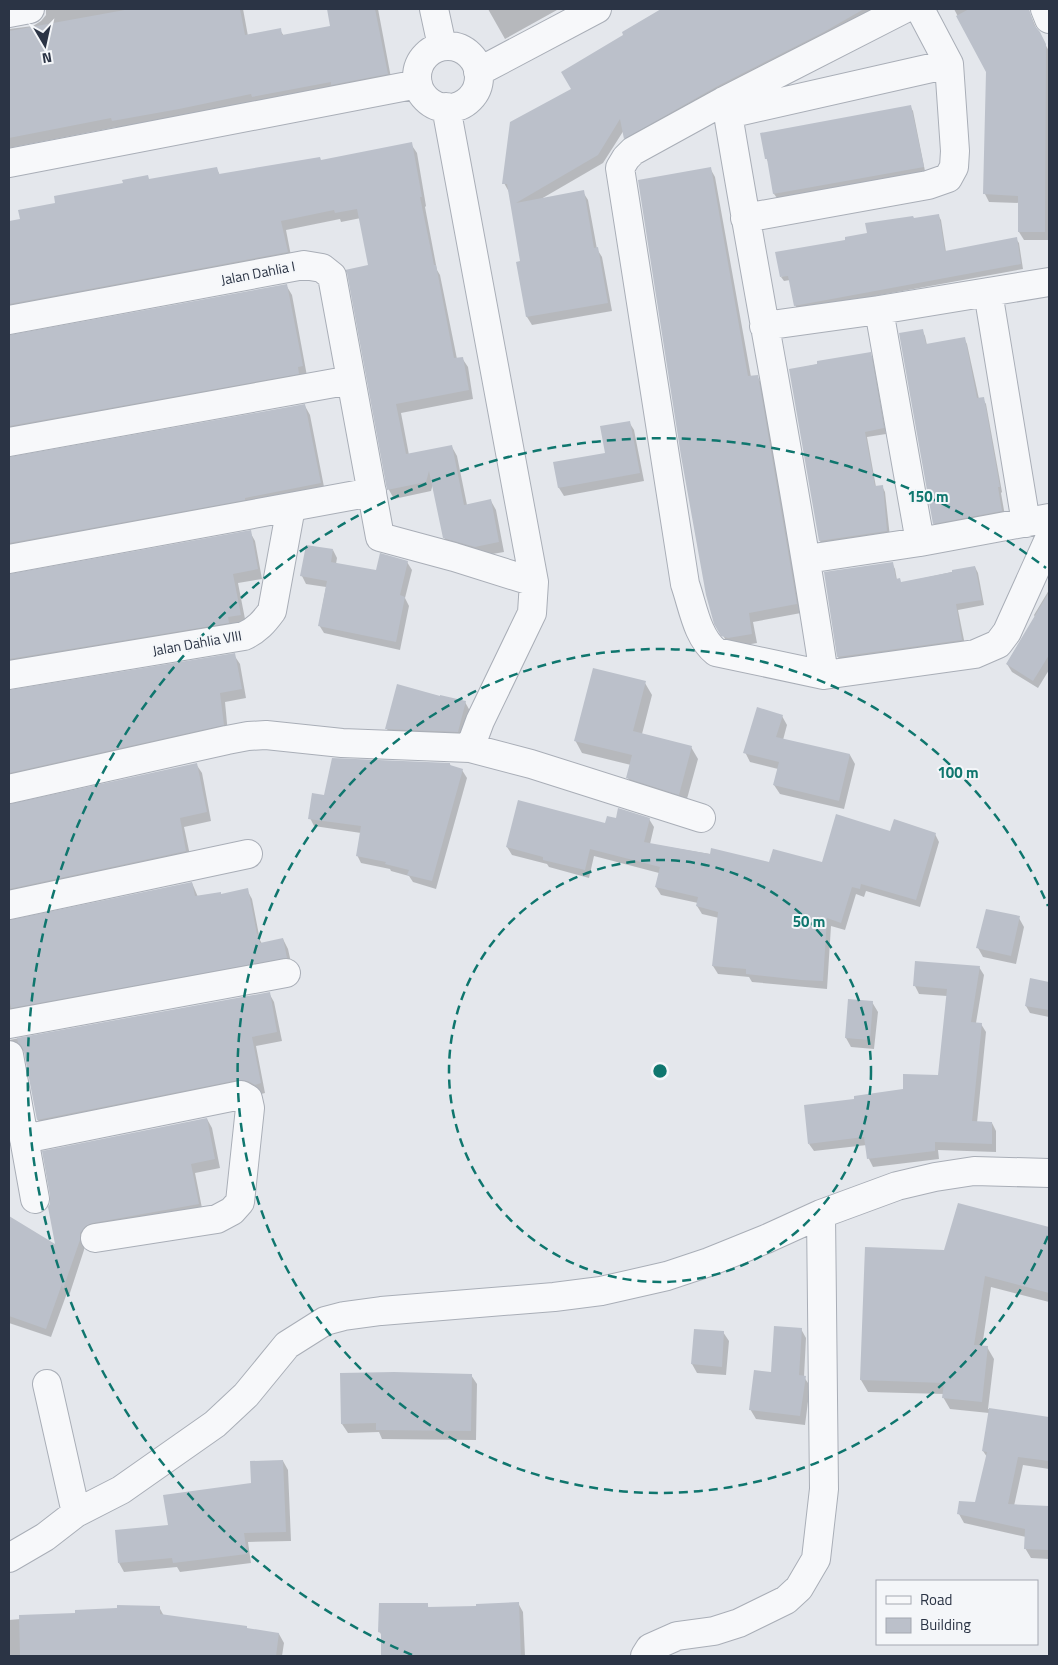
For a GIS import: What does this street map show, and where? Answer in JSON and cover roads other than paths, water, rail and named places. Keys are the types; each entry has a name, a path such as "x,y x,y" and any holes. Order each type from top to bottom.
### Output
{"street":[{"path":"9,13 30,9"},
{"path":"434,9 442,46"},
{"path":"478,72 597,9"},
{"path":"904,9 726,107 633,151 620,168 685,584 703,638 708,646 716,652 824,675 975,654 998,644 1007,632 1049,539"},
{"path":"745,218 928,185 948,178 954,167 955,151 949,64 920,9"},
{"path":"1045,9 1049,19"},
{"path":"442,46 462,49 476,63 478,72 477,89 471,98 457,106 446,107 433,104 428,101 418,84 419,68 427,54 442,46"},
{"path":"726,107 949,64"},
{"path":"9,163 418,84"},
{"path":"446,107 534,582 532,613 480,721 470,748"},
{"path":"726,107 807,559 824,675"},
{"name":"Jalan Dahlia I","path":"9,320 304,264 322,268 332,276 380,537 454,557 534,582"},
{"path":"764,326 879,310 1049,282"},
{"path":"807,559 920,542 1038,520 988,292"},
{"path":"879,310 920,542"},
{"path":"9,442 351,380"},
{"path":"9,559 372,492"},
{"name":"Jalan Dahlia VIII","path":"9,675 244,636 254,631 272,611 291,507"},
{"path":"9,789 248,736 266,735 342,743 470,748 531,764 701,818"},
{"path":"9,905 248,854"},
{"path":"9,1024 286,973"},
{"path":"9,1054 35,1199"},
{"path":"24,1139 242,1095 248,1099 250,1108 240,1202 232,1211 217,1219 95,1238"},
{"path":"9,1558 45,1537 76,1513 121,1490 215,1424 246,1395 287,1345 325,1321 344,1316 381,1311 545,1298 601,1291 667,1276 710,1262 821,1214 897,1186 974,1171 1049,1173"},
{"path":"645,1656 650,1648 677,1636 714,1631 739,1623 786,1600 799,1588 816,1559 824,1489 821,1214"},
{"path":"46,1384 76,1513"}]}
